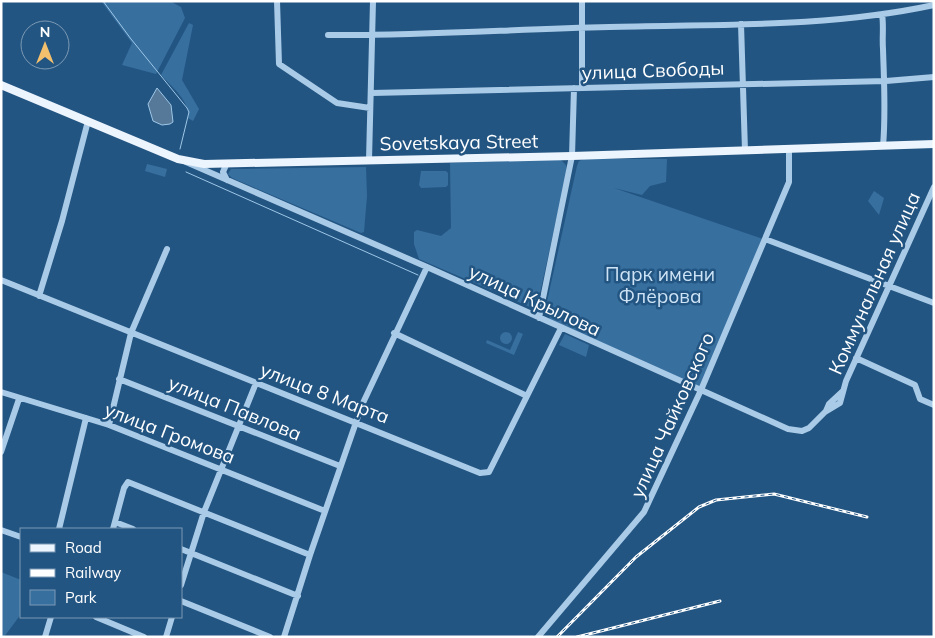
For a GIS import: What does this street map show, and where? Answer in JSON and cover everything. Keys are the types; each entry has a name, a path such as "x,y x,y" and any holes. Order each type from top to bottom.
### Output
{"main road":[{"name":"Sovetskaya Street","path":"1,85 183,161 226,165 934,144"}],"street":[{"path":"277,1 279,64 337,103 370,108"},
{"path":"369,160 373,1"},
{"path":"582,1 582,87"},
{"path":"328,35 820,22 934,5"},
{"path":"882,14 886,81 883,146"},
{"path":"741,24 745,151"},
{"name":"улица Свободы","path":"372,93 886,81 934,77"},
{"path":"539,318 572,156 574,88"},
{"path":"39,296 62,221 88,121"},
{"name":"улица Чайковского","path":"538,637 644,512 701,390 790,182 789,149"},
{"name":"улица Крылова","path":"183,161 427,267 788,429 802,431 809,428 825,412"},
{"path":"226,165 223,172 228,181"},
{"name":"Коммунальная улица","path":"825,412 840,402 842,391 856,358 934,187"},
{"path":"765,239 934,303"},
{"path":"109,425 131,333 167,249"},
{"path":"284,637 356,421 394,333 427,267"},
{"name":"улица 8 Марта","path":"1,280 485,473 489,472 561,328"},
{"path":"394,333 527,396"},
{"path":"856,358 915,385 920,399 934,405"},
{"name":"улица Павлова","path":"119,379 340,466"},
{"path":"182,582 204,512 256,383"},
{"name":"улица Громова","path":"1,392 109,425 222,468 325,511"},
{"path":"1,452 19,399"},
{"path":"59,528 86,418"},
{"path":"113,528 124,488 128,482 310,555"},
{"path":"115,522 130,528"},
{"path":"1,530 20,537"},
{"path":"182,550 298,596"},
{"path":"182,600 270,637"},
{"path":"45,637 52,618"},
{"path":"98,618 144,637"},
{"path":"166,637 172,618"}],"green space":[{"path":"101,1 170,1 181,7 185,18 156,74 122,65 132,43"},
{"path":"189,23 193,25 182,80 199,109 193,121 188,118 188,112 183,100 161,75"},
{"path":"560,159 566,165 567,170 539,298 530,307 419,259 414,244 414,232 417,230 441,236 451,228 450,163"},
{"name":"Парк имени Флёрова","path":"584,159 667,159 666,182 650,186 642,195 614,188 763,239 701,387 549,319 553,309 546,306 577,166 579,161"},
{"path":"147,164 167,169 165,177 145,171"},
{"path":"366,167 367,196 364,232 361,233 232,178 228,174 231,169"},
{"path":"421,171 446,171 448,173 448,185 446,187 421,188 419,185"},
{"path":"874,191 884,198 879,215 868,201"},
{"path":"504,332 508,332 512,338 508,344 504,344 500,340 500,336"},
{"path":"518,332 523,334 514,355 486,343 487,340 510,350"},
{"path":"565,334 589,345 586,357 559,345"},
{"path":"1,572 20,580 20,615 4,637 1,637"}],"shaded area":[{"path":"157,88 171,105 173,122 170,124 162,125 153,121 148,104"}],"waterway":[{"path":"103,1 187,108 189,112 180,149"},
{"path":"186,172 418,275"}],"railway":[{"path":"557,637 636,557 699,507 716,500 774,494 867,517"},
{"path":"577,637 720,601"}]}
